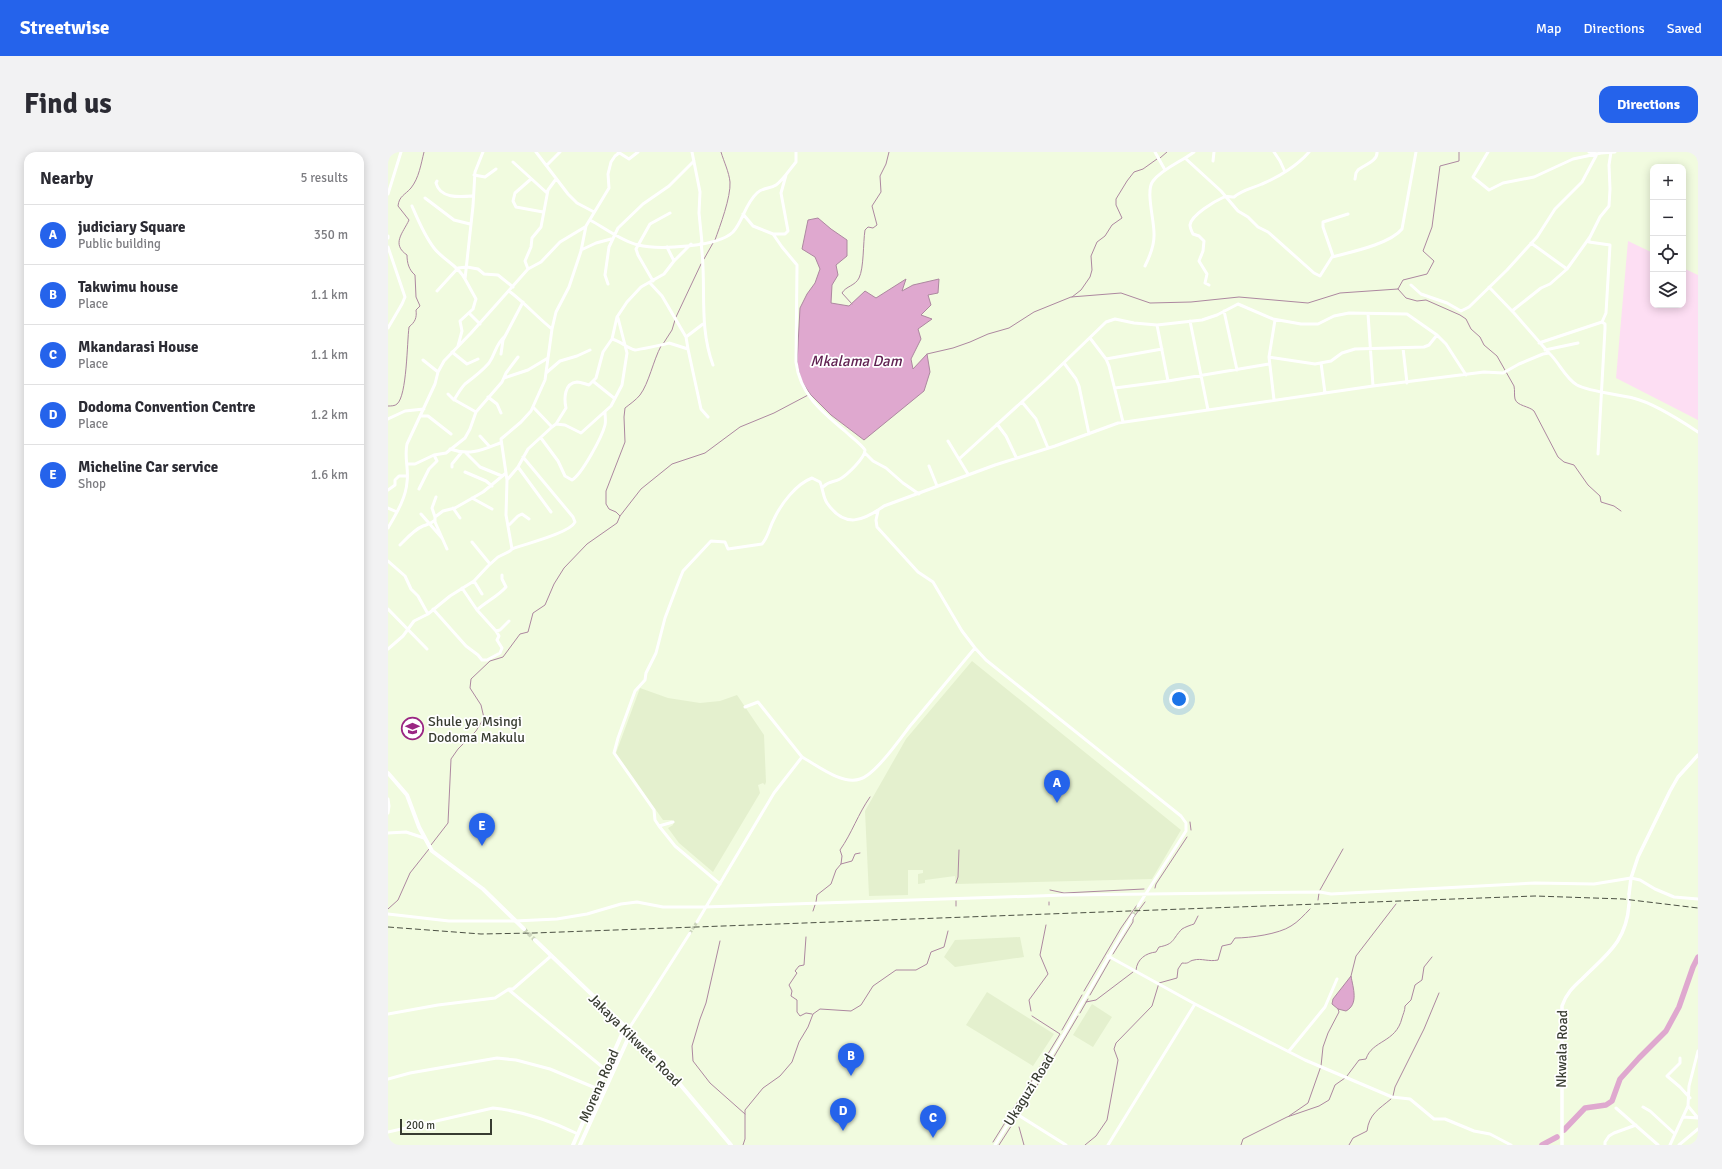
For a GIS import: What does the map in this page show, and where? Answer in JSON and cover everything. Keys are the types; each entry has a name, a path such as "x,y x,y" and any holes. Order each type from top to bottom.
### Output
{"main road":[{"path":"388,773 407,795 424,838 432,851 483,889 524,930"},
{"name":"Jakaya Kikwete Road","path":"535,940 666,1068 731,1145"},
{"name":"Morena Road","path":"573,1145 606,1070 628,1030"},
{"name":"Morena Road","path":"580,1145 628,1030"}],"street":[{"path":"388,194 400,152"},
{"path":"465,279 474,175 475,168 483,152"},
{"path":"536,152 556,179 577,203 594,212"},
{"path":"547,166 560,152"},
{"path":"512,548 506,515 507,480 500,443 502,436 526,417 533,407 545,380 556,312 569,287 581,250 586,226 609,188 608,174 611,162 618,153 628,159 638,152"},
{"path":"692,152 700,195 699,212 704,274 703,324 706,346 713,365"},
{"path":"590,220 614,234 638,245 667,247 714,242 728,236 738,225 746,206 755,194 764,188 775,186 788,172 797,160 796,152"},
{"path":"1155,152 1165,170"},
{"path":"1145,266 1149,260 1154,236 1150,188 1154,180 1165,170 1194,152"},
{"path":"1212,161 1214,152"},
{"path":"1274,152 1285,172"},
{"path":"1209,285 1205,284 1207,274 1199,261 1203,251 1204,241 1199,236 1193,234 1190,224 1202,210 1227,196 1234,197 1244,190 1263,184 1303,160 1309,152"},
{"path":"1355,179 1356,172 1374,160 1378,156 1378,152"},
{"path":"1185,158 1227,196 1238,211 1248,217 1258,227 1268,232 1314,273 1320,276 1333,256 1391,238 1402,229 1416,152"},
{"path":"1488,152 1473,177 1489,190 1504,183 1539,175 1574,160 1597,154 1615,152"},
{"path":"1589,152 1597,154"},
{"path":"1512,311 1541,288 1550,284 1567,269 1589,238 1600,217 1609,206 1609,165 1611,152"},
{"path":"1411,285 1421,294 1461,311 1469,307 1532,243 1555,209 1582,182 1597,154"},
{"path":"608,284 605,275 611,239 618,228 640,207 668,186 694,161"},
{"path":"513,162 547,193"},
{"path":"474,175 485,177 496,169"},
{"path":"743,214 753,226 773,234 785,234 788,232 781,193 788,172"},
{"path":"531,179 515,193 513,201 514,204 520,209 543,212"},
{"path":"528,269 525,261 531,247 532,238 541,227 547,193 556,179"},
{"path":"438,180 436,183 440,191 449,196 473,196"},
{"path":"425,198 454,220 470,224"},
{"path":"412,206 418,223 432,247 458,268 476,298 475,306 460,321 462,332 458,346"},
{"path":"670,213 650,224 638,245 637,252 651,282 662,296 686,337 701,409 708,418"},
{"path":"1333,256 1323,227 1323,222 1348,214"},
{"path":"388,528 397,512 406,490 407,444 435,384 438,372 452,352 480,324 528,269 541,262 560,242 586,226"},
{"path":"773,234 797,265 796,362 798,378 804,389 810,398 861,446 873,462 886,468 903,483 919,494"},
{"path":"1589,238 1589,242 1610,245 1606,313 1602,322 1605,329 1598,454"},
{"path":"581,250 596,243 611,239"},
{"path":"1532,243 1567,269"},
{"path":"507,480 518,467 532,445 556,424 566,408 564,394 570,385 577,382 589,385 594,382 603,352 612,339 617,317 634,294 641,286 651,282 665,273 674,260 691,244"},
{"path":"388,247 405,297 388,328"},
{"path":"667,247 674,260"},
{"path":"437,291 458,268 467,267 478,269 484,274 498,275 513,287"},
{"path":"1489,287 1512,311 1575,384 1586,388 1644,401 1672,415 1698,432"},
{"path":"509,291 523,302 552,330"},
{"path":"501,354 505,336 523,302"},
{"path":"959,459 1110,320 1115,319 1134,323 1157,325 1190,321 1209,318 1238,304 1262,316 1276,320 1309,324 1318,324 1340,314 1358,312 1368,314 1407,314 1437,335 1454,355 1466,375"},
{"path":"1224,311 1237,370"},
{"path":"469,313 480,324"},
{"path":"1368,314 1373,386"},
{"path":"556,424 565,425 580,434 611,406 622,384 626,368 626,345 617,317"},
{"path":"1274,400 1269,357 1276,320"},
{"path":"1190,321 1208,410"},
{"path":"1539,343 1602,322"},
{"path":"686,337 703,324"},
{"path":"1157,325 1168,382"},
{"path":"1269,357 1305,363 1321,363 1331,361 1348,350 1424,347 1429,345 1437,335"},
{"path":"454,400 464,385 487,365 493,357 499,341 505,336"},
{"path":"1090,338 1106,359 1123,422"},
{"path":"612,339 638,350 669,343 688,349"},
{"path":"1545,350 1578,343"},
{"path":"1403,348 1407,383"},
{"path":"1106,359 1162,349"},
{"path":"546,373 560,361 590,350"},
{"path":"452,352 468,364 478,359"},
{"path":"720,884 675,846 655,820 654,810 614,753 635,691 645,680 646,673 656,653 665,618 684,571 711,541 726,542 728,549 762,544 768,538 774,519 793,490 803,481 812,478 820,482 823,487 827,503 838,515 846,519 861,519 878,511 884,506 919,494 968,474 1123,422 1373,386 1489,372 1503,373 1519,364 1549,353"},
{"path":"407,464 415,464 434,455 446,453 466,436 470,430 476,412 504,378 518,357"},
{"path":"504,378 528,370 548,358"},
{"path":"422,360 438,372"},
{"path":"1064,363 1076,379 1079,386 1089,434"},
{"path":"1321,363 1325,394"},
{"path":"1115,388 1168,382 1269,364"},
{"path":"594,382 614,398"},
{"path":"448,394 454,400 476,412"},
{"path":"488,397 497,404 501,413"},
{"path":"1022,402 1036,419 1048,448"},
{"path":"533,407 552,427"},
{"path":"388,420 405,411 424,409"},
{"path":"541,438 558,461 565,476 572,480 578,476 588,461 605,425 605,412"},
{"path":"421,416 428,416 451,434"},
{"path":"997,424 1006,436 1016,457"},
{"path":"480,436 490,447"},
{"path":"948,442 968,474"},
{"path":"450,449 461,453 466,453 500,443"},
{"path":"452,467 452,464 461,453"},
{"path":"466,453 480,467 502,476"},
{"path":"823,487 828,482 840,479 862,458 865,453"},
{"path":"419,489 429,469 437,462 434,455"},
{"path":"388,649 414,621 428,614 450,596 474,581 498,557 510,551 512,548 570,529 575,522 573,517 523,457"},
{"path":"929,466 937,486"},
{"path":"518,467 551,512"},
{"path":"465,472 486,481 492,486"},
{"path":"400,545 423,526 429,525 443,511 454,508 492,486 506,473"},
{"path":"388,490 395,485 395,480 399,476 407,476"},
{"path":"436,497 432,504 432,508 447,548"},
{"path":"472,498 492,509"},
{"path":"388,508 397,512"},
{"path":"454,508 460,518"},
{"path":"878,511 876,520 877,527 918,572 933,582 948,609 975,648 986,660 1181,816 1186,823 1186,831 1138,906"},
{"path":"421,514 443,540"},
{"path":"508,526 522,514 529,519"},
{"path":"472,542 490,564"},
{"path":"388,561 405,576 411,589 418,596 428,614"},
{"path":"477,610 488,600 497,596 506,587 502,579 502,575"},
{"path":"474,581 482,594"},
{"path":"433,609 466,646 482,660 487,660 500,653 502,648 497,640 499,636 477,610 462,588"},
{"path":"388,609 427,649"},
{"path":"496,631 500,630 509,621"},
{"path":"746,707 758,702 802,757 837,778 850,781 861,779 872,772 975,648"},
{"path":"1629,904 1632,878 1638,857 1678,777 1698,755"},
{"path":"697,922 774,793 802,757"},
{"path":"388,799 388,813"},
{"path":"659,826 673,822"},
{"path":"388,833 406,832 424,838"},
{"path":"388,914 449,921 515,921 557,919 587,914 621,904 637,902 664,907 705,907 1065,895 1320,892 1331,894 1535,883 1594,884 1632,878 1640,880 1655,889 1674,897 1698,899"},
{"name":"Nkwala Road","path":"1562,1145 1562,1006 1568,994 1619,940 1625,926 1629,904"},
{"name":"Ukaguzi Road","path":"995,1145 1064,1034 1133,915"},
{"path":"628,1030 690,933"},
{"path":"388,1014 438,1005 495,998 509,989 513,989 551,956"},
{"path":"1108,956 1195,1004 1305,1060 1392,1097 1410,1098 1434,1119 1445,1119 1474,1131 1490,1134 1511,1145"},
{"path":"1289,1051 1325,1007 1337,979"},
{"path":"509,989 606,1070"},
{"path":"1108,1145 1195,1004"},
{"path":"1670,1145 1688,1106 1690,1098 1690,1084 1698,1051"},
{"path":"388,1079 410,1073 497,1058 516,1060 550,1069 598,1089"},
{"path":"1680,1058 1680,1063 1667,1076 1690,1098"},
{"path":"1683,1117 1698,1118 1688,1106"},
{"path":"1643,1107 1650,1111 1675,1134"},
{"path":"388,1132 494,1108 543,1119 578,1134"},
{"path":"1616,1108 1658,1145"},
{"path":"1015,1113 1066,1145"},
{"path":"1605,1145 1604,1142 1609,1136 1636,1125"},
{"path":"1679,1145 1698,1129"}],"shaded area":[{"path":"1628,241 1650,252 1650,308 1686,308 1686,269 1698,275 1698,420 1616,378"},
{"path":"972,661 1181,830 1152,879 956,884 955,876 925,880 925,883 918,884 918,874 923,873 923,870 908,870 908,895 869,896 865,811 906,739"},
{"path":"640,688 668,698 700,703 720,701 737,695 764,735 765,785 763,783 758,785 760,793 713,872 679,843 668,828 673,825 672,820 663,820 616,753"},
{"path":"1020,937 1024,957 955,967 944,957 955,940"},
{"path":"987,992 1054,1034 1033,1066 966,1025"},
{"path":"1092,1004 1112,1017 1093,1047 1073,1035"}],"water":[{"name":"Mkalama Dam","path":"818,218 847,240 847,256 836,265 838,275 832,285 831,303 849,306 865,291 876,298 906,279 902,291 913,285 939,279 938,293 928,295 931,305 921,315 932,319 918,329 921,339 911,359 913,369 927,354 930,372 924,391 864,440 831,415 810,394 801,380 797,364 800,308 807,294 815,283 820,269 815,257 802,249 808,220"},
{"path":"1351,976 1354,991 1353,1004 1346,1011 1338,1009 1332,1004 1333,999"}],"waterway":[{"path":"388,406 396,405 403,391 409,327 415,320 416,310 420,306 416,297 415,275 410,269 407,255 402,251 399,243 409,220 398,206 401,198 411,188 416,180 424,152"},
{"path":"715,240 725,211 730,188 729,174 721,152"},
{"path":"852,304 842,293 857,281 861,274 865,230 868,227 873,228 877,225 872,206 881,192 880,176 886,164 889,152"},
{"path":"1160,158 1167,152"},
{"path":"927,354 953,348 988,334 1009,328 1034,312 1071,297 1121,293 1150,303 1191,302 1239,297 1308,303 1340,293 1398,289 1403,280 1427,274 1434,261 1423,251 1432,227 1440,166 1459,161 1459,152"},
{"path":"1072,297 1081,290 1090,277 1092,270 1091,256 1097,242 1105,236 1112,225 1122,218 1116,205 1116,199 1127,181 1134,172 1143,169 1157,159"},
{"path":"704,259 713,243"},
{"path":"676,317 701,264"},
{"path":"1398,289 1406,298 1417,301 1426,300 1466,319 1471,329 1480,337 1484,345 1497,356 1514,386 1516,401 1534,411 1558,457 1564,462 1574,465 1588,485 1600,496 1601,502 1614,506 1621,511"},
{"path":"663,344 672,330 675,320"},
{"path":"431,845 448,823 451,759 458,749 476,731 484,718 481,705 470,688 471,679 490,661 503,657 520,634 528,632 533,613 545,605 554,584 564,568 587,544 617,523 620,516 616,512 609,509 606,504 606,491 625,442 625,408 637,399 643,390 661,346"},
{"path":"620,516 641,489 672,464 705,453 740,427 774,413 810,394"},
{"path":"816,902 817,895 831,884 836,870 841,864 842,856 840,850 870,797"},
{"path":"1190,822 1191,830"},
{"path":"1155,888 1156,884 1187,837"},
{"path":"388,909 398,900 410,873 429,849"},
{"path":"1320,890 1343,849"},
{"path":"956,883 958,877 959,850"},
{"path":"841,864 852,861 855,854 860,853"},
{"path":"1050,890 1064,893 1144,889"},
{"path":"1318,900 1319,893"},
{"path":"956,901 956,906"},
{"path":"1113,954 1133,922 1133,918 1145,902"},
{"path":"1351,976 1356,956 1396,904"},
{"path":"813,911 815,905"},
{"path":"1084,991 1121,928 1137,905"},
{"path":"1085,1145 1096,1136 1107,1120 1118,1060 1114,1049 1116,1043 1152,1006 1159,983 1177,978 1178,969 1182,963 1192,960 1218,960 1222,946 1231,944 1235,938 1264,935 1286,929 1310,909"},
{"path":"1136,970 1138,963 1143,957 1156,952 1159,947 1171,943 1182,929 1194,924 1198,916"},
{"path":"1031,1011 1029,1000 1048,974 1040,955 1046,925"},
{"path":"743,1145 745,1139 745,1110 763,1088 780,1076 792,1062 799,1042 808,1027 813,1014 820,1009 851,1011 861,1005 873,986 896,970 916,970 927,964 931,952 944,947 948,931"},
{"path":"806,937 804,965 799,966 795,971 797,973 789,985 792,991 791,996 797,1000 797,1012 800,1016 806,1013 812,1014"},
{"path":"720,941 706,1003 692,1046 693,1061 710,1083 745,1114"},
{"path":"1347,1076 1359,1060 1366,1059 1373,1048 1395,1032 1399,1026 1405,1006 1411,1000 1415,985 1422,980 1424,967 1432,957"},
{"path":"1564,1130 1585,1108 1606,1105 1612,1101 1620,1079 1666,1031 1679,1007 1698,957"},
{"path":"1090,995 1110,960"},
{"path":"1086,1002 1096,1000 1133,972"},
{"path":"1393,1096 1395,1087 1424,1029 1439,993"},
{"path":"1062,1030 1082,995"},
{"path":"1080,1013 1088,999"},
{"path":"1289,1116 1308,1103 1321,1066 1323,1047 1328,1033 1339,1012 1338,1009"},
{"path":"1032,1016 1060,1034 1040,1067"},
{"path":"1042,1077 1078,1016"},
{"path":"1013,1109 1038,1071"},
{"path":"1241,1145 1243,1139 1287,1117 1319,1106 1329,1100 1335,1085 1345,1078"},
{"path":"1019,1113 1040,1081"},
{"path":"1349,1145 1353,1138 1367,1131 1372,1116 1391,1099"},
{"path":"993,1142 1011,1113"},
{"path":"999,1145 1017,1117"},
{"path":"1019,1127 1024,1145"},
{"path":"1542,1145 1557,1137"}],"tunnel":[{"path":"1133,915 1138,906"},
{"path":"690,933 697,922"},
{"path":"524,929 535,940"}],"railway":[{"path":"388,927 481,934 534,933 1535,896 1623,899 1698,908"}],"place":[{"name":"Shule ya Msingi Dodoma Makulu","path":"412,729"},
{"name":"judiciary Square","path":"1057,803"},
{"name":"Micheline Car service","path":"482,846"},
{"name":"Takwimu house","path":"851,1076"},
{"name":"Dodoma Convention Centre","path":"843,1131"},
{"name":"Mkandarasi House","path":"933,1138"}]}
